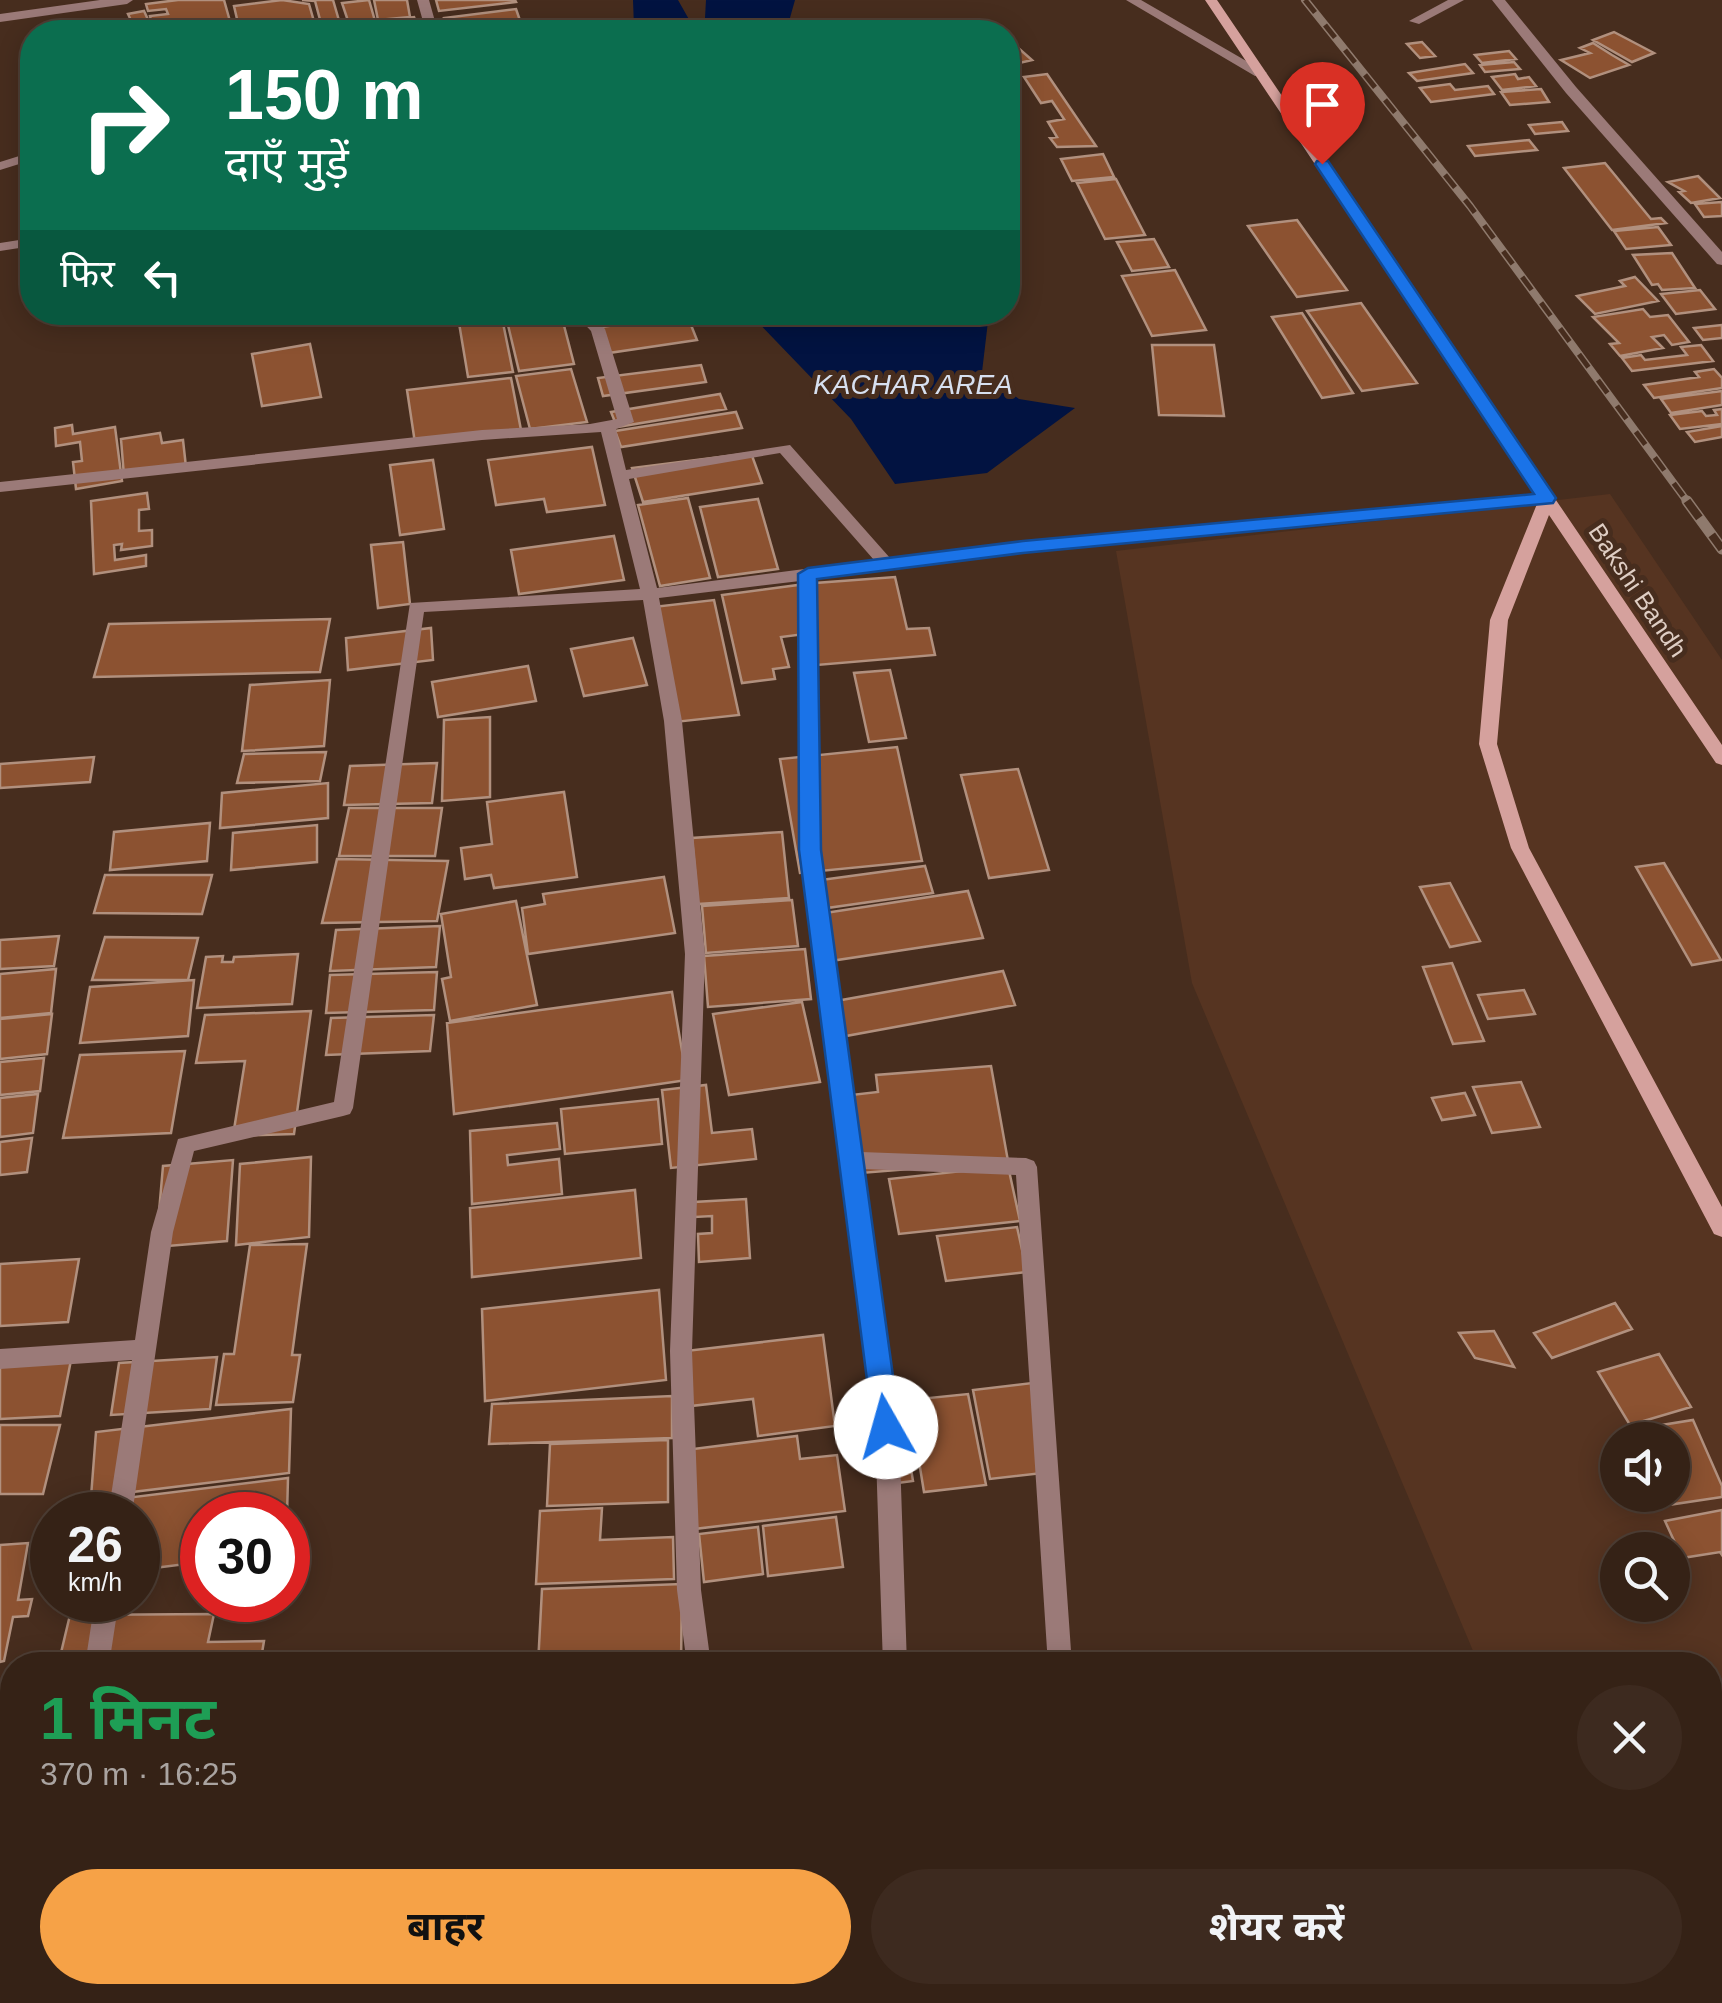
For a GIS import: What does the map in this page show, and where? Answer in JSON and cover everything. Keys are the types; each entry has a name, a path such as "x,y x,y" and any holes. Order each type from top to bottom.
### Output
{"main road":[{"name":"Bakshi Bandh","path":"1211,0 1722,759"},
{"path":"1547,498 1499,620 1488,744 1520,848 1722,1228"}],"street":[{"path":"0,18 126,0"},
{"path":"1132,0 1260,73"},
{"path":"1415,20 1458,0"},
{"path":"1498,0 1715,244 1722,260"},
{"path":"0,487 626,422 594,325"},
{"path":"606,426 650,594 673,721 695,954 680,1351 689,1590 698,1652"},
{"path":"620,476 784,448 886,564"},
{"path":"123,1492 162,1232 185,1144 343,1108 416,607 650,594 1023,547 1547,498"},
{"path":"808,574 810,850 886,1427 895,1652"},
{"path":"851,1160 1026,1167 1059,1652"},
{"path":"0,1359 144,1349"},
{"path":"99,1652 104,1622"}],"shaded area":[{"path":"1610,494 1722,660 1722,1652 1474,1652 1192,983 1116,551"}],"water":[{"path":"633,0 678,0 689,20 634,20"},
{"path":"706,0 795,0 789,20 705,18"},
{"name":"KACHAR AREA","path":"761,325 988,325 982,372 1019,399 1075,408 987,473 895,484 851,419"}],"building":[{"path":"224,0 230,20 151,20 150,16 168,14 166,9 148,11 146,4"},
{"path":"282,0 309,4 314,20 237,20 234,6"},
{"path":"302,0 333,0 339,20 320,20 315,1"},
{"path":"369,0 375,20 348,20 342,3"},
{"path":"374,0 407,0 410,17 378,20"},
{"path":"436,0 515,0 516,2 439,11"},
{"path":"516,9 520,20 445,20"},
{"path":"144,11 148,20 131,20 128,14"},
{"path":"1614,32 1654,53 1632,62 1593,40"},
{"path":"1422,42 1435,56 1420,58 1407,44"},
{"path":"1593,43 1629,65 1590,78 1561,60 1590,53 1580,48"},
{"path":"1020,50 1032,60 1020,63"},
{"path":"1509,51 1516,59 1482,63 1475,55"},
{"path":"1514,62 1520,69 1485,72 1480,65"},
{"path":"1465,64 1473,73 1417,81 1409,73"},
{"path":"1047,74 1096,146 1057,147 1050,138 1057,137 1048,122 1064,119 1052,101 1041,103 1024,77"},
{"path":"1515,74 1518,79 1529,77 1536,86 1502,90 1492,77"},
{"path":"1450,84 1455,90 1488,86 1494,94 1431,102 1420,88"},
{"path":"1541,89 1549,102 1510,105 1501,92"},
{"path":"1562,122 1568,131 1535,134 1529,125"},
{"path":"1529,140 1537,150 1475,156 1468,146"},
{"path":"1103,154 1114,177 1072,181 1061,159"},
{"path":"1605,163 1651,219 1661,218 1666,223 1612,230 1564,168"},
{"path":"1698,176 1720,198 1691,203 1679,192 1684,191 1668,182"},
{"path":"1116,179 1145,235 1105,239 1077,183"},
{"path":"1722,202 1722,216 1704,217 1695,204"},
{"path":"1297,220 1347,290 1297,297 1248,226"},
{"path":"1658,227 1671,245 1626,249 1614,231"},
{"path":"1154,239 1169,267 1132,271 1117,242"},
{"path":"1672,253 1695,288 1662,290 1658,284 1652,285 1633,255"},
{"path":"1175,270 1206,330 1152,336 1122,276"},
{"path":"1635,277 1658,301 1595,314 1577,296 1625,286 1620,281"},
{"path":"1700,290 1715,309 1676,314 1661,294"},
{"path":"1361,303 1417,383 1362,391 1307,311"},
{"path":"1643,309 1650,317 1668,315 1689,342 1672,345 1664,335 1652,337 1663,348 1620,356 1610,344 1619,343 1593,317"},
{"path":"1302,313 1353,393 1322,398 1272,317"},
{"path":"459,325 503,325 513,372 468,377"},
{"path":"508,325 564,325 574,364 519,371"},
{"path":"691,325 697,340 602,354 594,328"},
{"path":"1722,325 1722,338 1703,340 1694,328"},
{"path":"310,344 321,397 262,406 252,354"},
{"path":"1152,345 1214,345 1224,416 1159,415"},
{"path":"1701,345 1713,361 1632,371 1622,358 1641,355 1645,360 1687,355 1681,347"},
{"path":"701,365 706,382 603,396 598,378"},
{"path":"571,369 587,422 530,429 516,376"},
{"path":"1714,369 1722,378 1722,388 1654,398 1644,385 1699,377 1695,372"},
{"path":"511,378 521,430 415,443 407,390"},
{"path":"1722,391 1722,405 1671,413 1661,399"},
{"path":"720,394 726,409 617,427 611,412"},
{"path":"1722,409 1722,424 1680,429 1670,415 1702,411 1706,416 1717,415 1714,410"},
{"path":"736,412 742,428 621,447 615,431"},
{"path":"72,425 73,434 115,427 122,481 76,489 73,462 82,461 80,442 56,446 55,428"},
{"path":"1722,426 1722,437 1695,442 1687,432"},
{"path":"160,433 162,443 183,440 186,467 124,476 121,439"},
{"path":"592,447 605,505 547,512 544,499 496,505 488,460"},
{"path":"751,453 762,483 643,502 632,468"},
{"path":"433,460 444,529 400,535 390,465"},
{"path":"147,493 149,509 139,510 139,531 152,530 152,546 121,550 122,544 114,545 115,560 146,555 146,566 94,574 91,501"},
{"path":"688,498 710,578 660,586 638,505"},
{"path":"758,499 778,569 718,577 700,507"},
{"path":"614,536 624,580 519,594 511,550"},
{"path":"403,542 410,604 378,608 371,545"},
{"path":"895,577 907,629 929,628 935,655 817,665 802,584"},
{"path":"798,585 805,634 781,637 789,667 773,669 775,679 742,683 722,595"},
{"path":"714,600 739,715 675,722 653,607"},
{"path":"330,619 320,672 94,677 109,624"},
{"path":"431,628 433,660 348,670 346,638"},
{"path":"633,638 647,685 584,696 571,649"},
{"path":"528,666 536,701 438,717 432,682"},
{"path":"890,670 906,738 869,742 854,673"},
{"path":"330,680 324,746 242,751 250,685"},
{"path":"490,717 490,797 442,801 444,720"},
{"path":"897,747 922,861 800,873 780,759"},
{"path":"326,752 320,781 237,783 244,754"},
{"path":"94,757 90,782 0,788 0,764"},
{"path":"437,763 432,803 344,805 350,766"},
{"path":"1018,769 1049,870 989,878 961,775"},
{"path":"328,783 328,818 220,828 222,793"},
{"path":"564,792 577,877 494,888 491,875 465,879 461,848 492,844 487,802"},
{"path":"349,808 442,808 435,856 339,856"},
{"path":"210,823 207,861 110,870 114,832"},
{"path":"317,825 317,862 231,870 233,833"},
{"path":"782,832 789,898 698,904 692,838"},
{"path":"337,859 448,861 437,921 322,923"},
{"path":"1664,863 1721,960 1692,965 1636,867"},
{"path":"925,866 933,893 813,910 806,882"},
{"path":"105,875 212,875 202,914 94,913"},
{"path":"664,877 675,933 528,954 522,908 545,904 543,894"},
{"path":"1450,883 1480,941 1450,947 1420,887"},
{"path":"968,891 983,938 824,962 812,915"},
{"path":"792,900 798,946 706,953 702,906"},
{"path":"516,901 537,1005 450,1021 442,979 451,977 441,914"},
{"path":"440,926 436,967 330,971 336,930"},
{"path":"59,936 54,966 0,969 0,940"},
{"path":"105,937 198,938 188,980 92,980"},
{"path":"805,949 811,999 708,1007 704,956"},
{"path":"298,954 292,1004 197,1008 206,957 223,956 222,962 233,962 234,957"},
{"path":"1452,963 1484,1041 1453,1044 1423,967"},
{"path":"56,969 51,1013 0,1018 0,974"},
{"path":"1003,971 1015,1005 846,1036 836,1001"},
{"path":"437,972 434,1010 326,1013 330,975"},
{"path":"194,980 188,1036 80,1043 90,987"},
{"path":"1524,990 1535,1014 1488,1019 1478,995"},
{"path":"672,992 687,1080 454,1114 447,1023"},
{"path":"802,1002 820,1082 729,1095 713,1014"},
{"path":"311,1011 294,1134 233,1136 245,1061 196,1063 205,1015"},
{"path":"52,1014 47,1054 0,1059 0,1019"},
{"path":"434,1015 430,1051 326,1055 331,1018"},
{"path":"185,1051 171,1133 63,1138 80,1055"},
{"path":"44,1058 40,1091 0,1095 0,1062"},
{"path":"991,1066 1008,1161 861,1173 851,1095 878,1092 876,1075"},
{"path":"1521,1082 1540,1127 1492,1133 1473,1087"},
{"path":"706,1085 712,1133 752,1129 756,1159 671,1168 662,1090"},
{"path":"1465,1093 1475,1115 1442,1120 1432,1098"},
{"path":"38,1094 33,1133 0,1137 0,1098"},
{"path":"658,1099 662,1144 565,1154 561,1109"},
{"path":"557,1123 560,1149 507,1155 508,1165 559,1159 562,1194 472,1204 470,1131"},
{"path":"32,1138 27,1172 0,1175 0,1142"},
{"path":"311,1157 309,1237 236,1245 240,1164"},
{"path":"233,1160 227,1241 156,1247 163,1166"},
{"path":"1008,1166 1020,1221 899,1234 889,1179"},
{"path":"635,1190 641,1258 472,1277 470,1208"},
{"path":"746,1199 750,1258 699,1262 698,1234 712,1233 712,1216 695,1217 694,1202"},
{"path":"1017,1227 1027,1272 946,1281 937,1236"},
{"path":"307,1244 292,1355 300,1355 293,1402 216,1405 224,1354 234,1354 250,1245"},
{"path":"79,1259 68,1322 0,1326 0,1264"},
{"path":"659,1290 666,1380 485,1401 482,1309"},
{"path":"1615,1303 1632,1329 1552,1358 1534,1333"},
{"path":"1494,1331 1514,1367 1475,1358 1459,1333"},
{"path":"823,1335 835,1426 758,1436 753,1399 682,1407 677,1352"},
{"path":"1659,1354 1691,1407 1628,1422 1598,1372"},
{"path":"72,1355 60,1416 0,1419 0,1359"},
{"path":"217,1357 210,1409 111,1415 119,1363"},
{"path":"1032,1383 1052,1472 990,1479 973,1390"},
{"path":"898,1390 913,1481 882,1485 868,1395"},
{"path":"968,1394 986,1485 924,1492 909,1400"},
{"path":"672,1396 672,1438 489,1444 492,1404"},
{"path":"291,1409 289,1473 132,1492 91,1492 96,1432"},
{"path":"1693,1420 1722,1486 1722,1497 1690,1502 1690,1422 1681,1422"},
{"path":"0,1425 60,1425 43,1492 0,1494"},
{"path":"797,1436 800,1459 837,1455 845,1511 694,1529 685,1450"},
{"path":"668,1440 668,1502 547,1506 550,1444"},
{"path":"288,1478 288,1492 180,1492 180,1565 160,1567 160,1494"},
{"path":"602,1508 600,1540 673,1537 674,1579 536,1584 540,1511"},
{"path":"1722,1510 1722,1555 1720,1552 1690,1557 1690,1532 1670,1532 1665,1521"},
{"path":"836,1517 843,1567 768,1576 763,1526"},
{"path":"758,1527 763,1574 704,1582 699,1534"},
{"path":"28,1543 18,1600 30,1599 28,1616 13,1617 6,1652 0,1652 0,1545"},
{"path":"682,1584 681,1652 539,1652 542,1589"},
{"path":"160,1614 180,1614 180,1622 212,1622 208,1642 264,1641 262,1652 61,1652 68,1622 160,1622"}],"railway":[{"path":"1305,0 1470,206 1689,504"},
{"path":"1687,501 1722,549"}],"route":[{"path":"886,1427 810,850 808,574 1023,547 1547,498 1322,164"}]}
